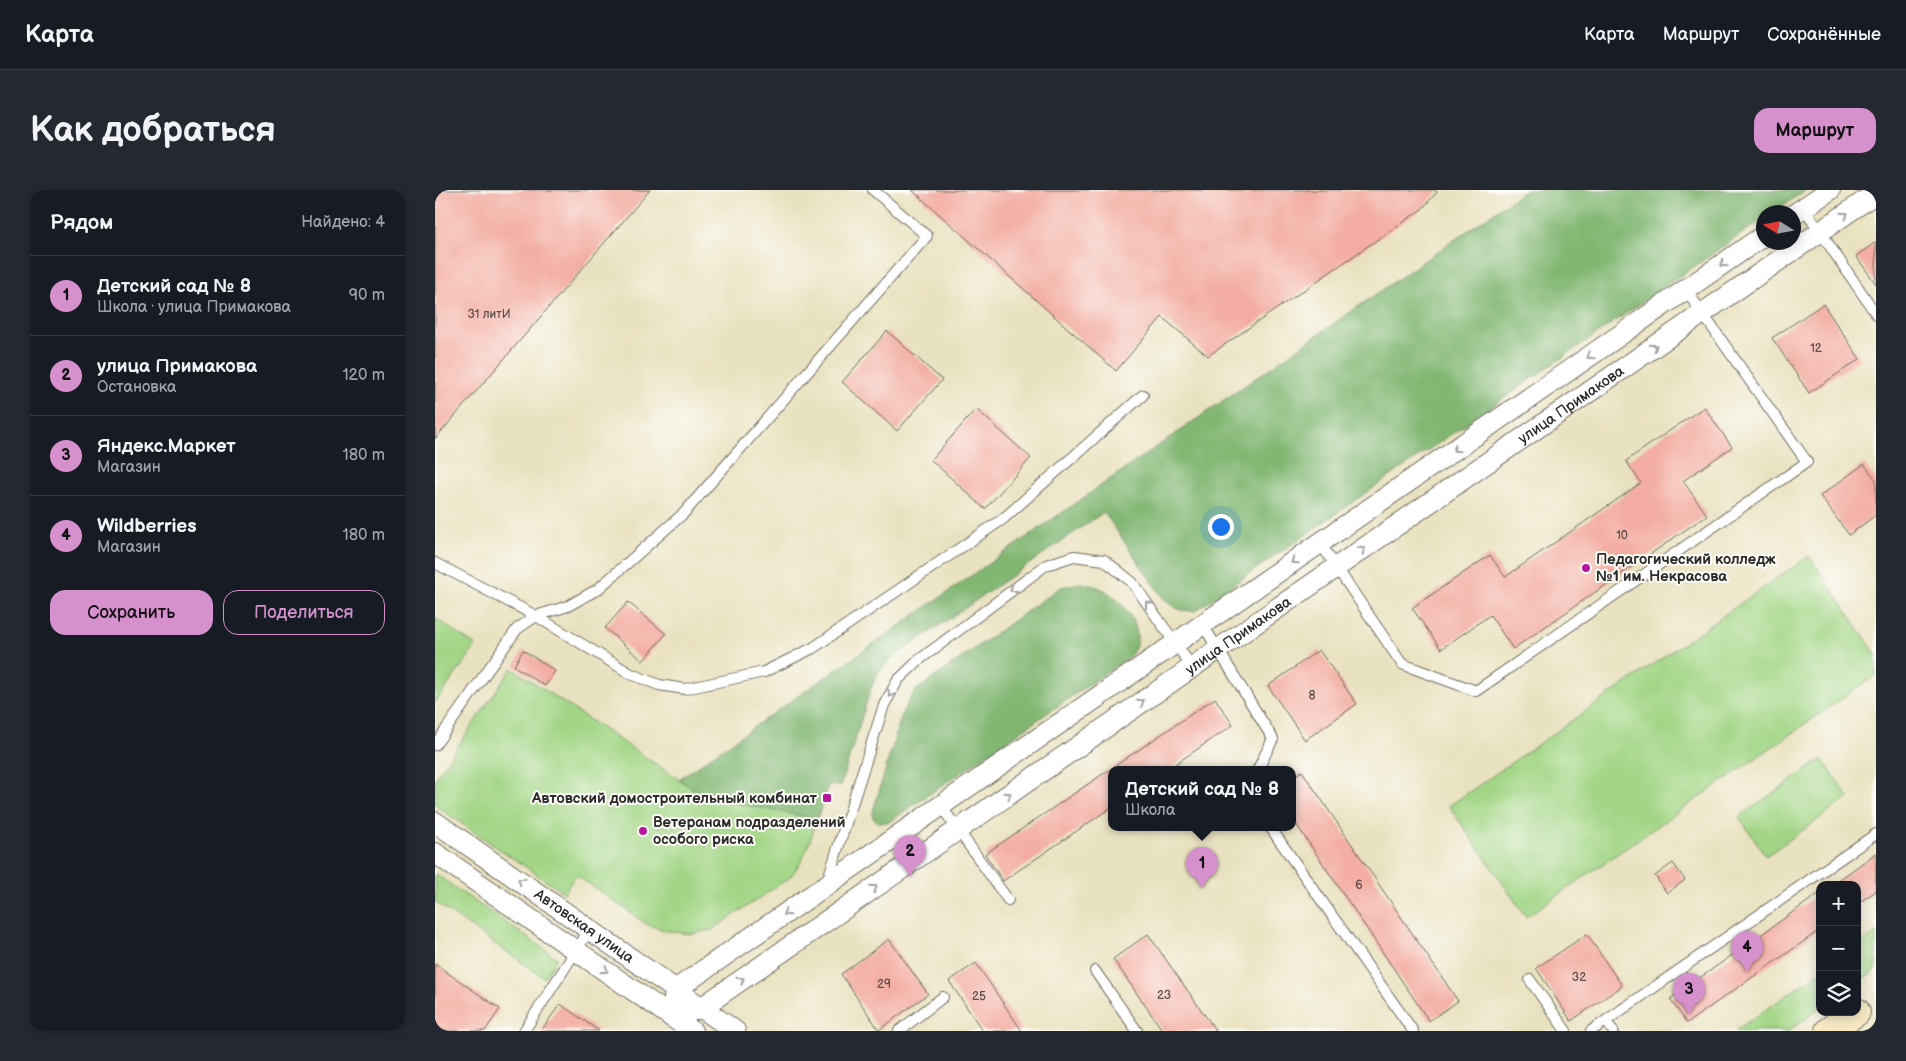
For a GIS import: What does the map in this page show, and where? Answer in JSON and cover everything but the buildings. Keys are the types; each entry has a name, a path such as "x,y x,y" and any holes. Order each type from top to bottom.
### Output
{"main road":[{"path":"1861,1009 1876,999"},
{"path":"1829,1031 1851,1016"}],"street":[{"path":"1801,211 1830,190"},
{"name":"улица Примакова","path":"671,1017 701,1008 1876,193"},
{"name":"улица Примакова","path":"675,990 1756,241"},
{"name":"Автовская улица","path":"435,822 735,1031"},
{"name":"Автовская улица","path":"435,853 692,1031"},
{"path":"671,1017 675,990"}],"lane":[{"path":"435,745 517,630 536,616 568,606 597,589 684,513 927,236 873,190"},
{"path":"1801,214 1820,232 1876,314"},
{"path":"1320,543 1402,664 1476,690 1807,462 1686,290"},
{"path":"435,563 536,616 631,674 659,685 685,689 764,672 813,648 1003,519 1143,395"},
{"path":"826,886 884,705 898,680 919,660 1046,564 1074,556 1104,560 1132,582 1192,667"},
{"path":"1203,625 1273,739 1260,766"},
{"path":"941,806 1008,900"},
{"path":"1273,831 1413,1031"},
{"path":"1591,1031 1876,834"},
{"path":"524,1031 591,929"},
{"path":"1095,971 1137,1031"},
{"path":"1530,980 1566,1031"},
{"path":"899,1031 943,996"},
{"path":"1606,1021 1613,1031"}],"green space":[{"path":"1526,190 1806,190 1784,205 1756,205 1756,224 1195,611 1177,609 1163,598 1104,512 891,659 878,672 871,688 840,787 829,784 817,819 705,797 679,779"},
{"path":"1809,556 1876,654 1876,675 1526,917 1449,806"},
{"path":"1081,583 1096,586 1106,591 1130,615 1136,629 1137,639 1133,652 1129,657 889,822 878,822 873,818 873,811 903,711 915,691 1061,587"},
{"path":"435,618 476,646 435,703"},
{"path":"512,668 705,797 817,819 806,850 795,871 789,878 712,930 690,934 667,931 648,925 576,875 564,893 439,808 435,803 435,779"},
{"path":"1822,759 1849,798 1766,856 1739,817"},
{"path":"435,874 557,958 544,978 435,902"},
{"path":"1876,933 1876,970 1861,980 1861,971 1861,943"},
{"path":"1816,975 1816,1012 1788,1031 1735,1031"}],"place":[{"name":"Педагогический колледж №1 им. Некрасова","path":"1586,568"},
{"name":"Автовский домостроительный комбинат","path":"827,798"},
{"name":"Ветеранам подразделений особого риска","path":"643,831"},
{"name":"улица Примакова","path":"910,876"},
{"name":"Детский сад № 8","path":"1202,888"},
{"name":"Wildberries","path":"1747,972"},
{"name":"Яндекс.Маркет","path":"1689,1014"}]}
